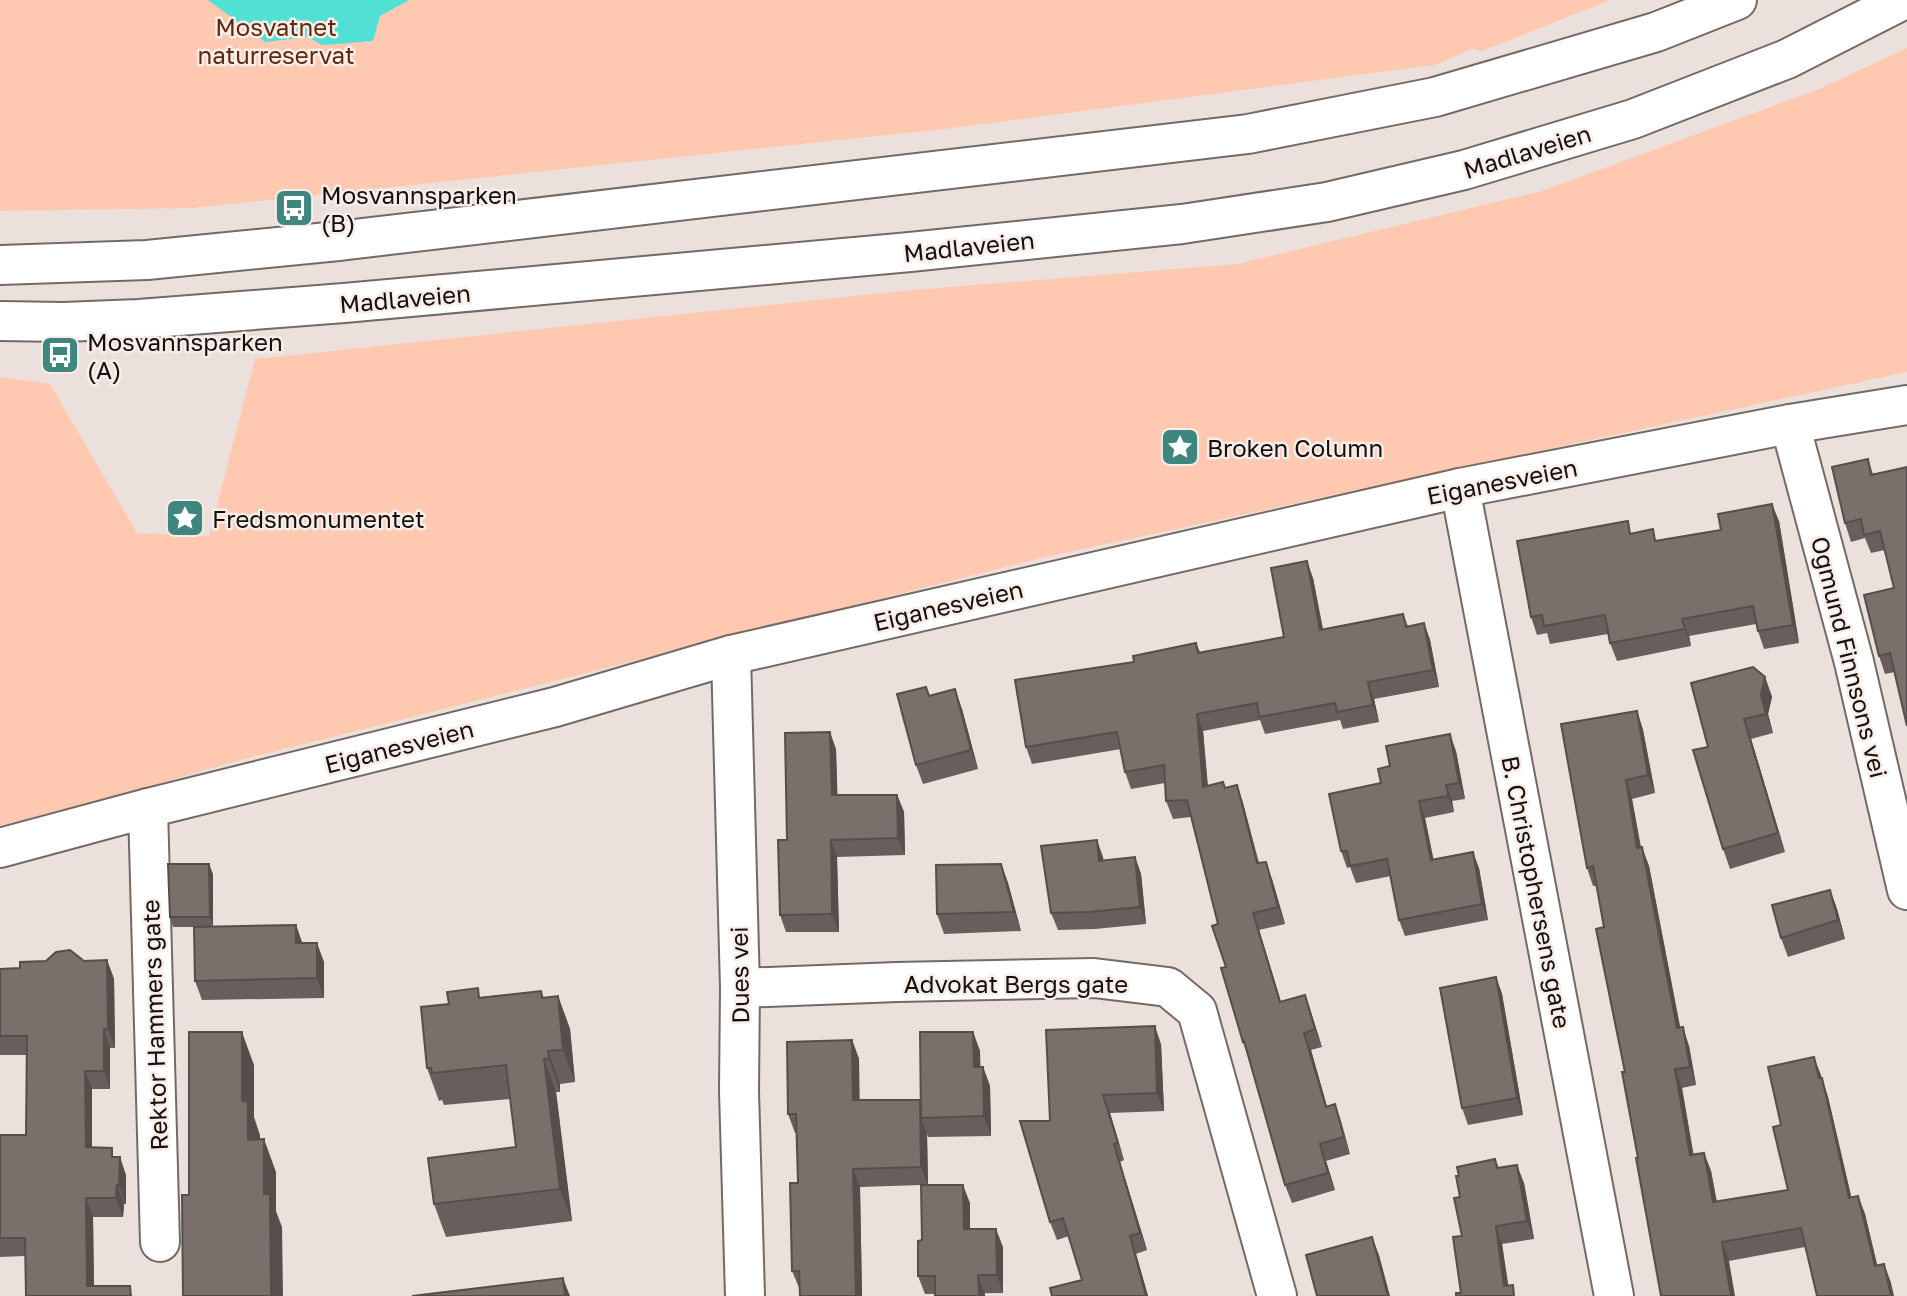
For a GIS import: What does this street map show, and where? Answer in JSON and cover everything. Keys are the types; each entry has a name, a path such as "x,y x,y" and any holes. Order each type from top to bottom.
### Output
{"street":[{"path":"0,265 147,260 338,241 1248,134 1435,97 1656,32 1737,0"},
{"name":"Madlaveien","path":"0,321 139,319 358,302 1182,225 1327,202 1464,170 1633,119 1787,59 1903,0"},
{"name":"Eiganesveien","path":"0,848 148,808 555,707 731,654 1460,488 1790,424 1907,405"},
{"name":"Ogmund Finnsons vei","path":"1790,424 1854,662 1907,890"},
{"name":"B. Christophersens gate","path":"1460,488 1614,1296"},
{"name":"Dues vei","path":"731,654 745,1296"},
{"name":"Rektor Hammers gate","path":"148,808 160,1242"},
{"name":"Advokat Bergs gate","path":"740,988 1094,978 1168,986 1197,1011 1277,1296"}],"green space":[{"name":"Mosvatnet naturreservat","path":"0,0 1610,0 1482,51 1472,49 1435,65 945,129 194,208 0,211"},
{"path":"1907,48 1907,372 1046,557 233,762 0,830 0,377 50,384 137,533 209,536 255,359 901,291 1237,264 1542,191 1819,89"}],"water":[{"path":"208,0 409,0 380,16 373,41 322,45 308,37 265,42"}],"building":[{"path":"1868,459 1871,475 1907,467 1907,726 1890,653 1879,656 1864,595 1894,588 1880,531 1864,535 1861,519 1845,523 1832,467"},
{"path":"1772,504 1793,625 1758,631 1753,606 1682,619 1685,629 1610,643 1605,615 1544,626 1542,615 1531,617 1517,541 1628,521 1630,534 1653,529 1655,541 1721,530 1718,514"},
{"path":"1307,561 1320,630 1403,614 1406,627 1424,623 1433,670 1368,682 1373,705 1337,712 1335,703 1259,717 1257,703 1197,714 1203,787 1223,782 1225,788 1237,785 1257,863 1266,862 1278,907 1253,913 1280,1002 1305,995 1315,1029 1304,1033 1326,1107 1335,1104 1344,1137 1320,1144 1328,1173 1285,1185 1221,968 1226,967 1212,926 1218,924 1187,800 1166,801 1164,765 1125,772 1117,732 1026,747 1015,680 1134,662 1133,656 1196,643 1198,653 1284,637 1271,568"},
{"path":"1753,667 1765,677 1761,695 1766,714 1744,719 1778,833 1723,849 1693,750 1708,747 1691,683"},
{"path":"926,687 929,696 955,689 971,750 916,765 897,694"},
{"path":"1637,711 1648,775 1626,780 1637,848 1642,847 1677,1028 1683,1027 1690,1067 1675,1069 1690,1155 1704,1153 1713,1202 1788,1190 1773,1127 1781,1125 1768,1067 1814,1057 1819,1078 1822,1078 1849,1198 1858,1196 1875,1266 1884,1264 1891,1296 1817,1296 1801,1228 1722,1242 1731,1296 1661,1296 1622,1072 1625,1072 1596,929 1604,927 1593,866 1587,868 1561,724"},
{"path":"830,732 832,795 897,795 898,838 831,840 832,914 780,915 778,840 787,840 785,733"},
{"path":"1450,734 1459,783 1446,785 1448,796 1419,801 1431,860 1473,852 1482,904 1399,920 1387,859 1350,866 1347,851 1341,851 1329,794 1381,783 1378,769 1390,766 1386,746"},
{"path":"1097,840 1099,861 1135,857 1140,907 1051,913 1041,846"},
{"path":"168,864 209,864 210,917 170,917"},
{"path":"1001,864 1014,912 937,914 936,865"},
{"path":"1830,890 1838,920 1781,938 1772,905"},
{"path":"296,925 296,943 317,943 317,978 195,981 194,927"},
{"path":"70,950 84,961 107,960 108,1029 104,1029 104,1071 85,1071 86,1147 112,1148 112,1157 120,1157 116,1198 86,1198 87,1286 130,1286 131,1296 26,1296 25,1238 0,1238 0,1135 26,1135 27,1036 0,1036 0,969 20,968 20,962 46,961 56,952"},
{"path":"1496,977 1517,1098 1462,1108 1440,988"},
{"path":"478,988 479,998 541,991 542,998 558,996 563,1050 548,1051 549,1059 544,1059 560,1189 434,1204 428,1158 516,1147 506,1065 432,1073 431,1068 427,1068 421,1007 449,1004 447,992"},
{"path":"1155,1026 1157,1093 1103,1095 1140,1233 1130,1236 1146,1296 1052,1296 1050,1288 1082,1280 1063,1218 1050,1222 1020,1121 1050,1121 1046,1030"},
{"path":"189,1032 242,1032 242,1101 248,1102 248,1140 264,1139 264,1194 270,1194 271,1296 183,1296 182,1195 189,1195"},
{"path":"920,1032 973,1032 974,1067 983,1067 984,1116 921,1118"},
{"path":"852,1040 853,1100 920,1100 921,1167 853,1169 856,1296 800,1296 799,1271 792,1271 790,1183 798,1183 796,1114 788,1114 787,1042"},
{"path":"1495,1159 1497,1168 1517,1165 1527,1221 1496,1226 1504,1286 1513,1285 1514,1296 1456,1296 1456,1293 1461,1293 1453,1237 1462,1236 1454,1198 1460,1197 1457,1167"},
{"path":"921,1185 963,1185 964,1229 996,1229 997,1275 978,1275 979,1296 935,1296 935,1276 918,1276 918,1241 922,1240"},
{"path":"1372,1237 1388,1296 1317,1296 1306,1255"},
{"path":"563,1278 565,1296 412,1296"}],"place":[{"name":"Mosvannsparken (B)","path":"294,208"},
{"name":"Mosvannsparken (A)","path":"60,355"},
{"name":"Broken Column","path":"1180,447"},
{"name":"Fredsmonumentet","path":"185,518"}]}
